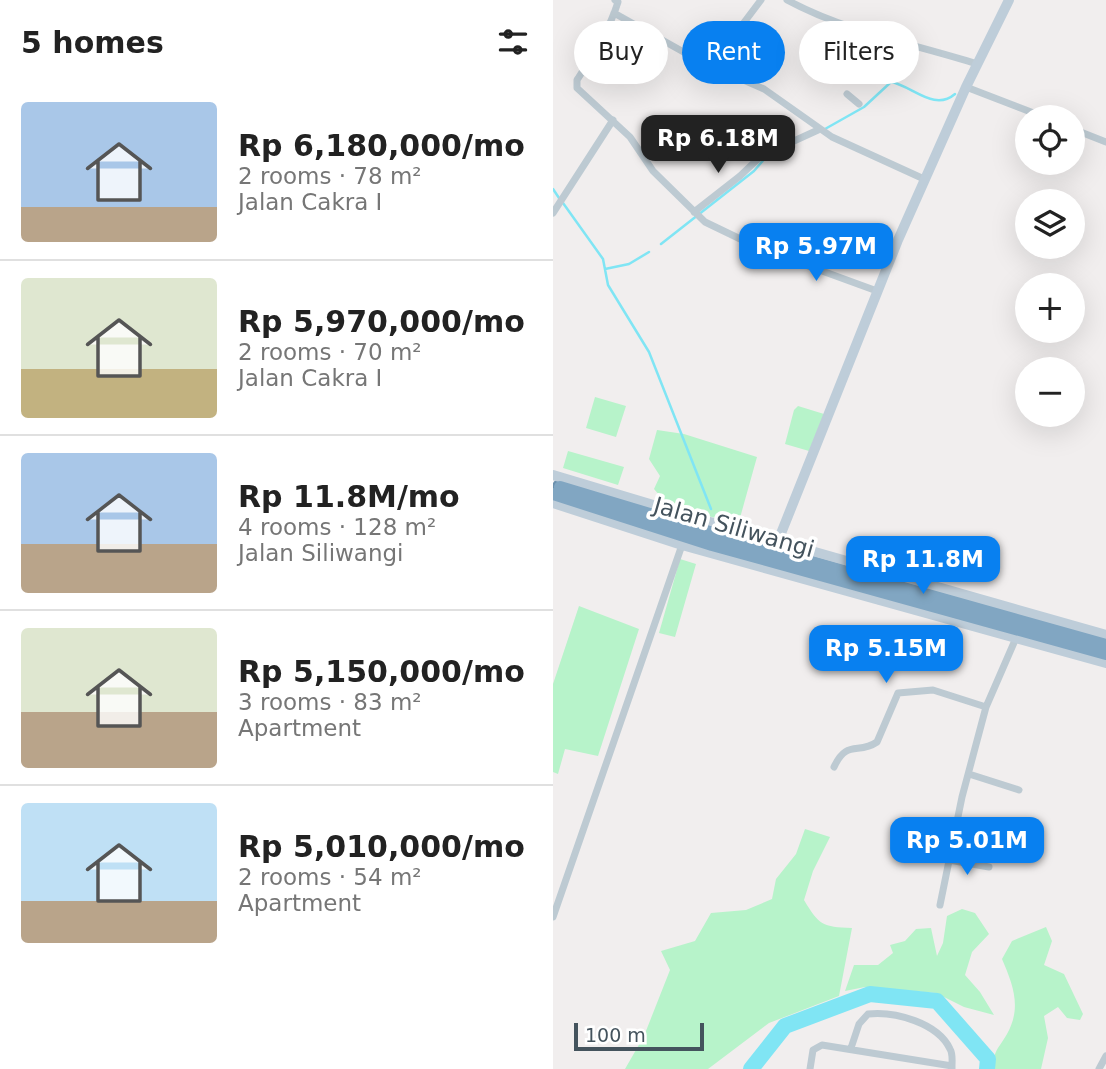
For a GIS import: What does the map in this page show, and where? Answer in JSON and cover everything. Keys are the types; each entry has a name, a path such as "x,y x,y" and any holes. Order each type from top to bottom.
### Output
{"highway":[{"name":"Jalan Siliwangi","path":"553,485 1074,640 1087,653 1106,654"},
{"name":"Jalan Siliwangi","path":"553,494 712,545 1074,640 1106,645"}],"street":[{"path":"615,0 618,2 602,40 576,84 630,137 653,171 697,215 759,248 877,291"},
{"path":"745,21 761,0"},
{"path":"787,0 815,14 857,29 977,64"},
{"path":"778,541 924,179 1009,0"},
{"path":"614,13 682,49"},
{"path":"752,84 775,95 820,131 924,179"},
{"path":"966,87 1015,106"},
{"path":"848,94 859,104"},
{"path":"553,213 613,120"},
{"path":"697,215 713,197 761,156 820,131"},
{"path":"1085,134 1106,142"},
{"path":"553,475 1106,635"},
{"path":"553,503 682,545 1016,638 1087,653 1106,663"},
{"path":"553,917 682,545"},
{"path":"940,905 986,707 1016,638"},
{"path":"834,767 843,753 877,742 898,693 933,690 986,707"},
{"path":"969,774 1019,790"},
{"path":"949,860 989,867"},
{"path":"810,1069 813,1050 817,1046 851,1048 952,1067 950,1048 939,1036 918,1021 889,1015 868,1014 859,1024 851,1048"},
{"path":"1099,1069 1106,1056"}],"green space":[{"path":"595,397 626,406 616,437 586,428"},
{"path":"798,406 824,414 809,451 785,444 794,410"},
{"path":"657,430 684,434 757,457 738,525 666,503 654,489 660,476 649,459"},
{"path":"568,451 624,467 618,485 563,468"},
{"path":"680,559 696,564 675,637 659,633"},
{"path":"579,606 639,629 598,756 565,749 558,774 553,772 553,684"},
{"path":"805,829 830,837 813,871 804,900 822,923 852,928 839,996 769,1023 708,1069 625,1069 644,1036 670,970 661,951 695,941 711,913 746,910 772,899 776,879 796,854"},
{"path":"962,909 975,913 989,934 972,952 965,975 980,992 994,1015 964,1007 936,993 865,987 845,991 854,965 878,965 893,953 890,945 905,941 916,929 931,928 937,956 943,943 947,916"},
{"path":"1046,927 1052,941 1044,965 1064,974 1083,1014 1080,1020 1067,1018 1058,1007 1044,1016 1048,1038 1041,1069 992,1069 995,1053 1012,1024 1015,1005 1002,959 1012,941"}],"waterway":[{"path":"825,129 864,107 891,82 931,99 947,99 955,94"},
{"path":"661,244 754,171 766,157"},
{"path":"553,189 559,198"},
{"path":"563,203 603,259 608,285 649,352 711,509"},
{"path":"605,269 629,264 649,252"},
{"path":"751,1069 785,1026 870,994 937,1001 988,1059 987,1069"}]}
